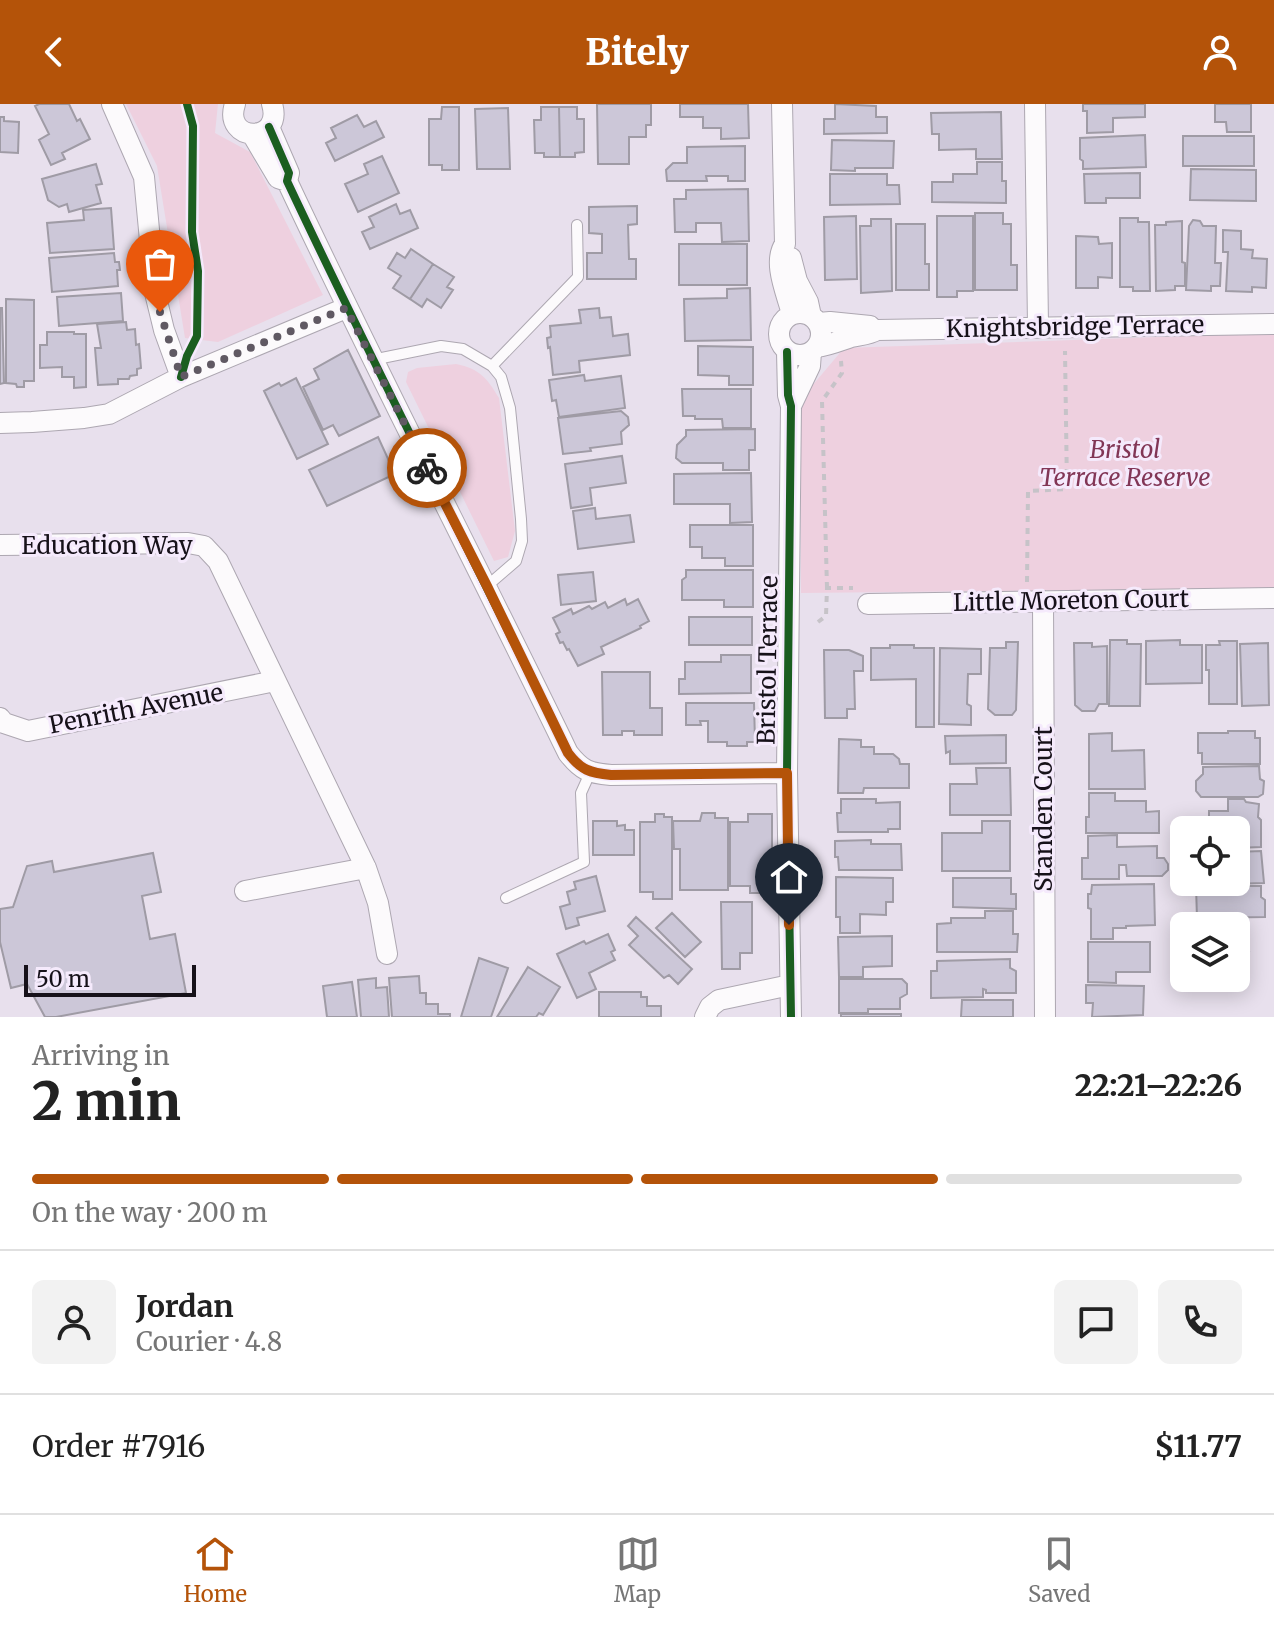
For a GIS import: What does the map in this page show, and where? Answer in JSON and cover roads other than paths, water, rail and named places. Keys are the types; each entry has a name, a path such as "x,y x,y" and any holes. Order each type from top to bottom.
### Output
{"street":[{"path":"112,104 144,177 155,293 181,377"},
{"path":"235,104 233,116 236,125 243,131 272,117 289,173 287,181 346,308 575,762 590,773 611,775 787,773"},
{"path":"782,104 785,244 780,251 781,272 807,318 821,335 814,350 797,356 787,352 779,341 782,322 807,318"},
{"path":"1035,104 1038,326"},
{"path":"0,423 109,414 181,377 346,308"},
{"name":"Knightsbridge Terrace","path":"807,318 841,325 869,325 877,330"},
{"name":"Knightsbridge Terrace","path":"814,350 877,330 1274,324"},
{"name":"Bristol Terrace","path":"791,406 814,350"},
{"name":"Bristol Terrace","path":"787,352 791,406 787,773 791,1017"},
{"name":"Education Way","path":"0,545 188,543 204,546 218,561 275,681"},
{"name":"Little Moreton Court","path":"866,596 1043,601 1274,598"},
{"name":"Standen Court","path":"1043,601 1045,1017"},
{"path":"275,681 366,868 378,903 387,954"},
{"name":"Penrith Avenue","path":"0,718 4,723 28,731 275,681"},
{"path":"245,891 366,868"},
{"path":"705,1017 710,1007 719,1000 790,985"}],"lane":[{"path":"492,366 578,277 577,225"},
{"path":"372,360 441,346 463,349 492,366 501,377 510,408 522,541 516,561 487,586"},
{"path":"506,898 584,862 581,793 590,773"}],"park label":[{"name":"Bristol Terrace Reserve","path":"1125,464"}]}
